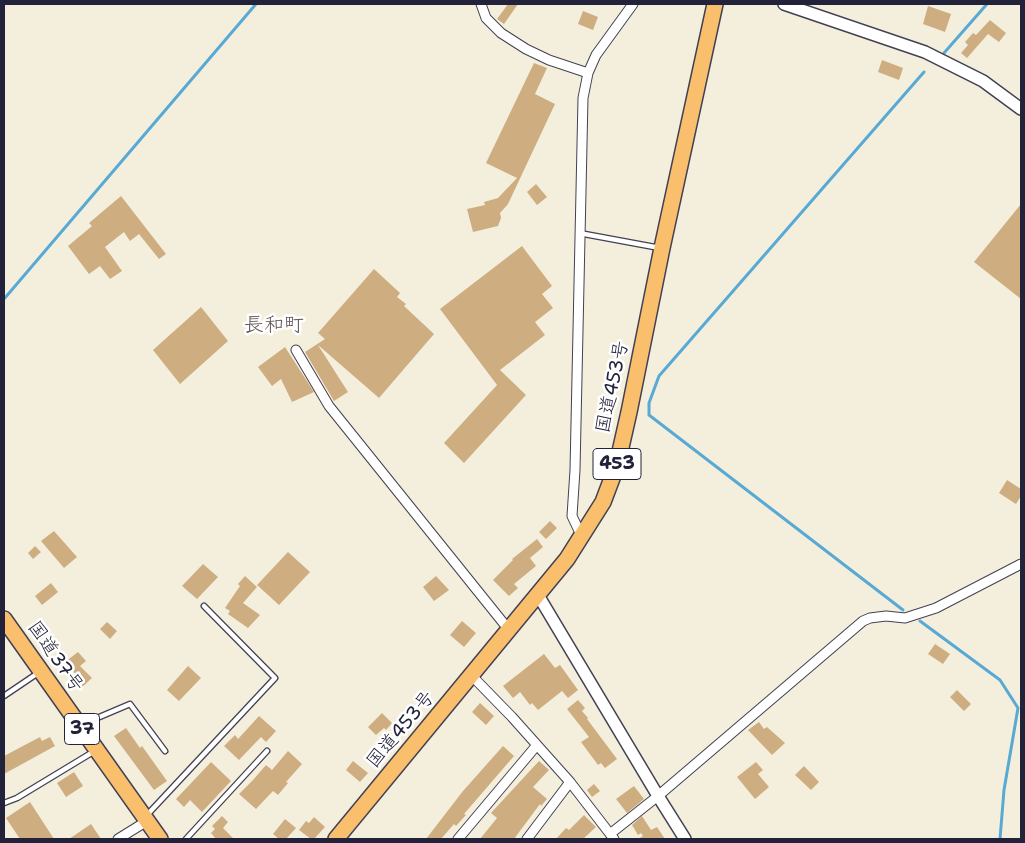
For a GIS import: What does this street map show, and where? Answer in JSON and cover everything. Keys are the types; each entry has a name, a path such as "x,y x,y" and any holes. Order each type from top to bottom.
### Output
{"highway":[{"name":"国道453号","path":"336,839 538,595 582,538 603,502 617,465 715,4"},
{"name":"国道37号","path":"4,619 160,839"}],"street":[{"path":"481,4 486,18 501,33 526,49 549,60 588,73"},
{"path":"582,538 572,516 582,98 588,73 596,55 633,4"},
{"path":"784,4 926,52 983,81 1021,109"},
{"path":"296,350 329,406 509,630"},
{"path":"472,676 570,782 612,837 863,621 886,616 905,618 936,608 1021,564"},
{"path":"538,595 685,839"},
{"path":"458,839 537,745"},
{"path":"527,839 570,782"},
{"path":"118,839 146,819"}],"lane":[{"path":"579,233 662,248"},
{"path":"146,819 275,678 204,606"},
{"path":"4,696 41,671"},
{"path":"80,726 130,704 165,751"},
{"path":"4,803 17,798 97,750"},
{"path":"186,839 267,751"}],"building":[{"path":"508,4 518,4 504,24 497,19"},
{"path":"928,6 951,14 945,32 923,24"},
{"path":"583,11 598,17 593,30 578,24"},
{"path":"990,20 1006,33 999,42 988,34 967,58 961,53 968,45 965,42 973,33 976,35"},
{"path":"882,60 903,68 899,80 878,72"},
{"path":"534,63 547,68 535,94 555,104 508,204 500,213 501,218 498,226 473,232 467,209 485,205 484,202 498,198 517,178 486,163"},
{"path":"536,184 547,197 537,205 527,192"},
{"path":"121,196 166,254 159,259 139,234 130,241 124,232 105,247 122,271 110,279 100,266 89,274 68,246 92,226 89,223"},
{"path":"1021,204 1021,299 974,262"},
{"path":"522,246 552,286 542,294 553,308 535,322 545,335 500,370 526,395 464,463 444,443 497,385 440,309"},
{"path":"374,269 400,293 397,297 406,304 404,306 434,334 379,398 318,345 348,392 334,401 305,352 325,339 318,333"},
{"path":"201,307 228,341 180,384 153,350"},
{"path":"285,347 314,392 292,402 281,379 272,386 258,367"},
{"path":"1007,480 1021,489 1021,496 1016,504 999,493"},
{"path":"550,521 557,528 546,539 539,532"},
{"path":"54,531 77,557 64,568 41,541"},
{"path":"537,539 543,547 530,558 536,566 514,584 518,588 509,596 493,580 512,559"},
{"path":"35,546 41,552 33,559 28,553"},
{"path":"288,552 310,572 279,605 257,585"},
{"path":"203,564 218,577 197,599 182,586"},
{"path":"245,576 257,587 243,603 260,615 248,628 228,614 230,611 225,608 240,586 238,584"},
{"path":"436,576 449,590 434,601 423,587"},
{"path":"51,583 58,592 42,605 35,596"},
{"path":"462,621 476,633 464,647 450,635"},
{"path":"107,622 117,631 110,639 100,629"},
{"path":"935,644 950,654 943,664 928,654"},
{"path":"78,652 86,661 80,666 92,678 79,690 73,683 79,678 65,662"},
{"path":"544,654 555,668 560,665 578,690 568,698 562,691 538,710 532,703 530,705 520,692 513,698 503,686"},
{"path":"188,666 201,678 179,701 167,690"},
{"path":"957,690 971,704 964,711 950,697"},
{"path":"578,700 585,708 582,711 587,719 617,759 605,768 601,763 598,765 581,742 589,737 567,709"},
{"path":"480,703 494,716 486,725 472,712"},
{"path":"382,713 392,723 386,730 384,728 376,735 368,727"},
{"path":"259,716 276,731 266,742 261,737 239,760 224,746 235,735 238,739"},
{"path":"759,722 764,729 767,727 785,743 772,755 748,730"},
{"path":"126,728 140,748 142,746 167,781 154,790 114,736"},
{"path":"40,737 42,741 50,737 55,746 4,774 4,756"},
{"path":"503,746 514,756 464,814 466,815 456,826 454,824 441,839 426,839 463,791"},
{"path":"288,751 302,764 286,782 288,783 278,795 273,791 256,809 239,794 266,765 272,770"},
{"path":"353,761 368,773 360,782 346,770"},
{"path":"539,761 549,770 533,787 547,799 541,806 540,804 514,839 480,839 497,818 491,813"},
{"path":"211,762 231,781 202,812 190,800 184,807 176,799"},
{"path":"756,762 763,770 758,774 769,787 755,799 737,777"},
{"path":"804,766 819,782 811,790 795,775"},
{"path":"74,772 83,786 66,797 57,783"},
{"path":"594,784 600,791 592,797 587,790"},
{"path":"634,786 644,799 627,813 616,799"},
{"path":"30,802 54,839 20,839 6,818"},
{"path":"584,815 596,827 583,839 556,839 566,828 569,830"},
{"path":"222,816 228,822 223,828 234,839 216,839 211,833 215,829 212,826"},
{"path":"642,816 651,830 657,827 665,839 638,839 643,836 641,833 638,835 632,825"},
{"path":"314,817 325,827 314,839 311,839 299,830 306,821 309,823"},
{"path":"285,819 296,828 286,839 279,839 273,834"},
{"path":"91,824 101,839 69,839"}],"waterway":[{"path":"4,299 256,4"},
{"path":"944,53 987,4"},
{"path":"903,610 649,415 649,403 659,376 924,72"},
{"path":"920,621 1000,680 1018,708 1004,790 1000,839"}],"district":[{"name":"長和町","path":"274,326"}]}
